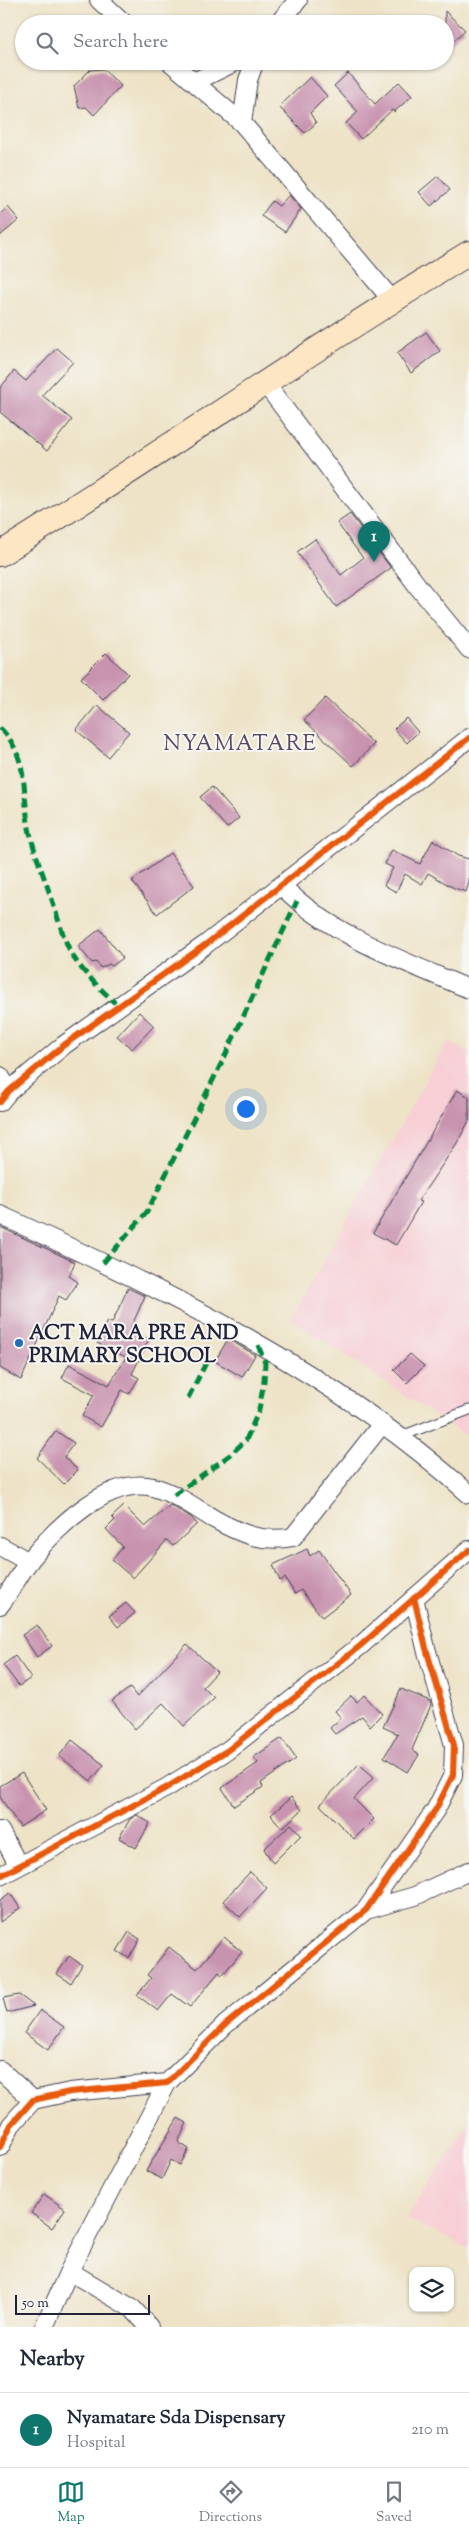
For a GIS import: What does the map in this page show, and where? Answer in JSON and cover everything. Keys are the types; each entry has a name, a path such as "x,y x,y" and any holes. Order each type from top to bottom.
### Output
{"main road":[{"path":"0,554 110,486 392,300 469,253"}],"street":[{"path":"99,0 115,15"},
{"path":"286,15 298,0"},
{"path":"180,70 242,123 392,300"},
{"path":"194,82 219,70"},
{"path":"242,123 248,80 252,70"},
{"path":"265,383 414,582 469,649"},
{"path":"0,1076 4,1096 64,1045 205,945 469,738"},
{"path":"282,886 297,901 362,941 469,989"},
{"path":"0,1215 103,1263 257,1343 327,1385 382,1424 469,1494"},
{"path":"0,1605 29,1562 50,1537 79,1512 109,1493 129,1488 151,1487 174,1495 234,1530 259,1538 275,1540 293,1537 382,1424"},
{"path":"0,1546 29,1562"},
{"path":"0,1876 166,1788 228,1750 353,1652 469,1550"},
{"path":"44,2327 69,2272 167,2083 225,2025 366,1910 436,1809 453,1775 454,1745 426,1648 414,1598"},
{"path":"0,1831 19,1866"},
{"path":"366,1910 415,1896 469,1871"},
{"path":"0,2070 33,2100"},
{"path":"0,2147 11,2125 33,2100 70,2092 167,2083"},
{"path":"69,2272 133,2309 149,2327"}],"lane":[{"path":"399,1437 469,1410"}],"shaded area":[{"path":"448,1041 469,1053 469,1438 291,1319"},
{"path":"469,2125 469,2249 406,2218"}],"building":[{"path":"454,20 465,30 454,40"},
{"path":"90,70 104,70 121,86 94,115 86,107 79,108 74,86"},
{"path":"348,73 375,104 399,82 412,96 394,112 392,110 361,139 346,123 358,112 334,86"},
{"path":"310,77 327,96 310,113 316,123 305,133 279,107"},
{"path":"438,176 450,190 431,206 419,192"},
{"path":"289,195 301,209 285,232 261,216 272,201 279,206"},
{"path":"8,207 19,220 0,236 0,214"},
{"path":"426,332 440,351 411,373 397,353"},
{"path":"57,348 73,362 42,395 72,420 47,451 0,412 0,388 14,371 26,381"},
{"path":"350,514 391,568 336,607 297,552 315,539 341,575 363,558 337,523"},
{"path":"106,653 128,674 103,700 81,678"},
{"path":"325,698 374,744 353,766 304,720"},
{"path":"97,705 129,732 108,757 76,730"},
{"path":"406,718 418,732 407,743 394,729"},
{"path":"212,787 239,818 227,828 200,797"},
{"path":"433,840 458,856 469,859 469,882 466,892 454,888 428,873 422,884 405,874 396,892 384,885 393,868 385,864 392,850 420,864"},
{"path":"170,853 194,886 157,914 132,881"},
{"path":"100,929 123,958 112,966 109,964 101,968 96,962 92,963 78,946"},
{"path":"139,1012 154,1026 132,1049 117,1036"},
{"path":"457,1090 469,1097 469,1121 457,1143 418,1201 421,1202 396,1245 373,1233"},
{"name":"ACT MARA PRE AND PRIMARY SCHOOL","path":"0,1227 75,1262 69,1276 78,1282 66,1300 59,1296 21,1380 0,1368"},
{"path":"128,1288 145,1296 129,1332 149,1339 132,1374 139,1378 129,1394 122,1390 101,1427 82,1416 94,1395 62,1378 69,1364 109,1385 126,1357 97,1343 107,1321 112,1323"},
{"path":"228,1339 255,1355 242,1377 215,1361"},
{"path":"410,1354 424,1366 407,1383 394,1370"},
{"path":"56,1431 74,1443 64,1457 78,1470 64,1484 37,1458"},
{"path":"170,1505 191,1517 197,1524 173,1546 167,1540 133,1578 112,1560 123,1547 106,1529 115,1520 112,1517 124,1506 145,1527"},
{"path":"307,1549 310,1556 319,1550 351,1595 322,1617 301,1590 295,1594 285,1578 280,1581 273,1565"},
{"path":"126,1603 135,1613 118,1627 109,1616"},
{"path":"37,1625 52,1646 37,1657 22,1635"},
{"path":"187,1644 217,1672 203,1687 214,1698 184,1726 163,1703 135,1729 112,1701 130,1688 137,1697"},
{"path":"15,1656 31,1678 19,1686 3,1665"},
{"path":"401,1689 430,1701 431,1705 412,1750 419,1755 408,1772 384,1757 398,1734 383,1727"},
{"path":"364,1695 382,1714 370,1726 362,1716 335,1734 330,1728 341,1718 335,1711 351,1696 357,1702"},
{"path":"282,1738 296,1759 261,1783 263,1787 234,1806 222,1788 258,1763 254,1757"},
{"path":"72,1740 104,1765 91,1781 59,1756"},
{"path":"359,1764 374,1777 354,1799 374,1819 354,1839 320,1805"},
{"path":"22,1773 46,1810 20,1827 0,1797 0,1786"},
{"path":"291,1797 302,1810 282,1828 271,1815"},
{"path":"137,1815 150,1823 136,1848 119,1838 130,1819"},
{"path":"291,1824 301,1835 273,1863 264,1849"},
{"path":"250,1872 267,1888 240,1917 223,1901"},
{"path":"10,1893 20,1908 0,1922 0,1900"},
{"path":"129,1932 140,1939 129,1958 117,1951"},
{"path":"224,1937 242,1952 222,1975 219,1972 190,2007 172,1994 158,2011 137,1995 151,1978 147,1975 169,1947 197,1969"},
{"path":"69,1956 82,1965 71,1983 57,1974"},
{"path":"19,1995 34,2006 7,2013 3,1998"},
{"path":"40,2010 64,2027 48,2050 24,2033"},
{"path":"178,2118 187,2123 178,2142 189,2149 180,2165 171,2160 162,2179 146,2171"},
{"path":"44,2194 65,2209 52,2228 31,2213"}],"marked path":[{"path":"0,728 16,750 20,762 31,837 67,944 74,958 84,971 118,1006"},
{"path":"103,1263 147,1212 226,1054 297,901"},
{"path":"174,1495 230,1455 246,1440 259,1410 264,1381 265,1362 257,1343"},
{"path":"188,1398 207,1361"}],"cycle path":[{"path":"0,1102 9,1091 64,1045 205,945 469,738"},
{"path":"0,1876 166,1788 228,1750 360,1646 469,1550"},
{"path":"0,2147 11,2125 33,2100 70,2092 167,2083 225,2025 366,1910 436,1809 453,1775 454,1745 426,1648 414,1598"}],"place":[{"name":"Nyamatare Sda Dispensary","path":"374,562"},
{"name":"ACT MARA PRE AND PRIMARY SCHOOL","path":"19,1343"}],"district":[{"name":"NYAMATARE","path":"240,742"}]}
